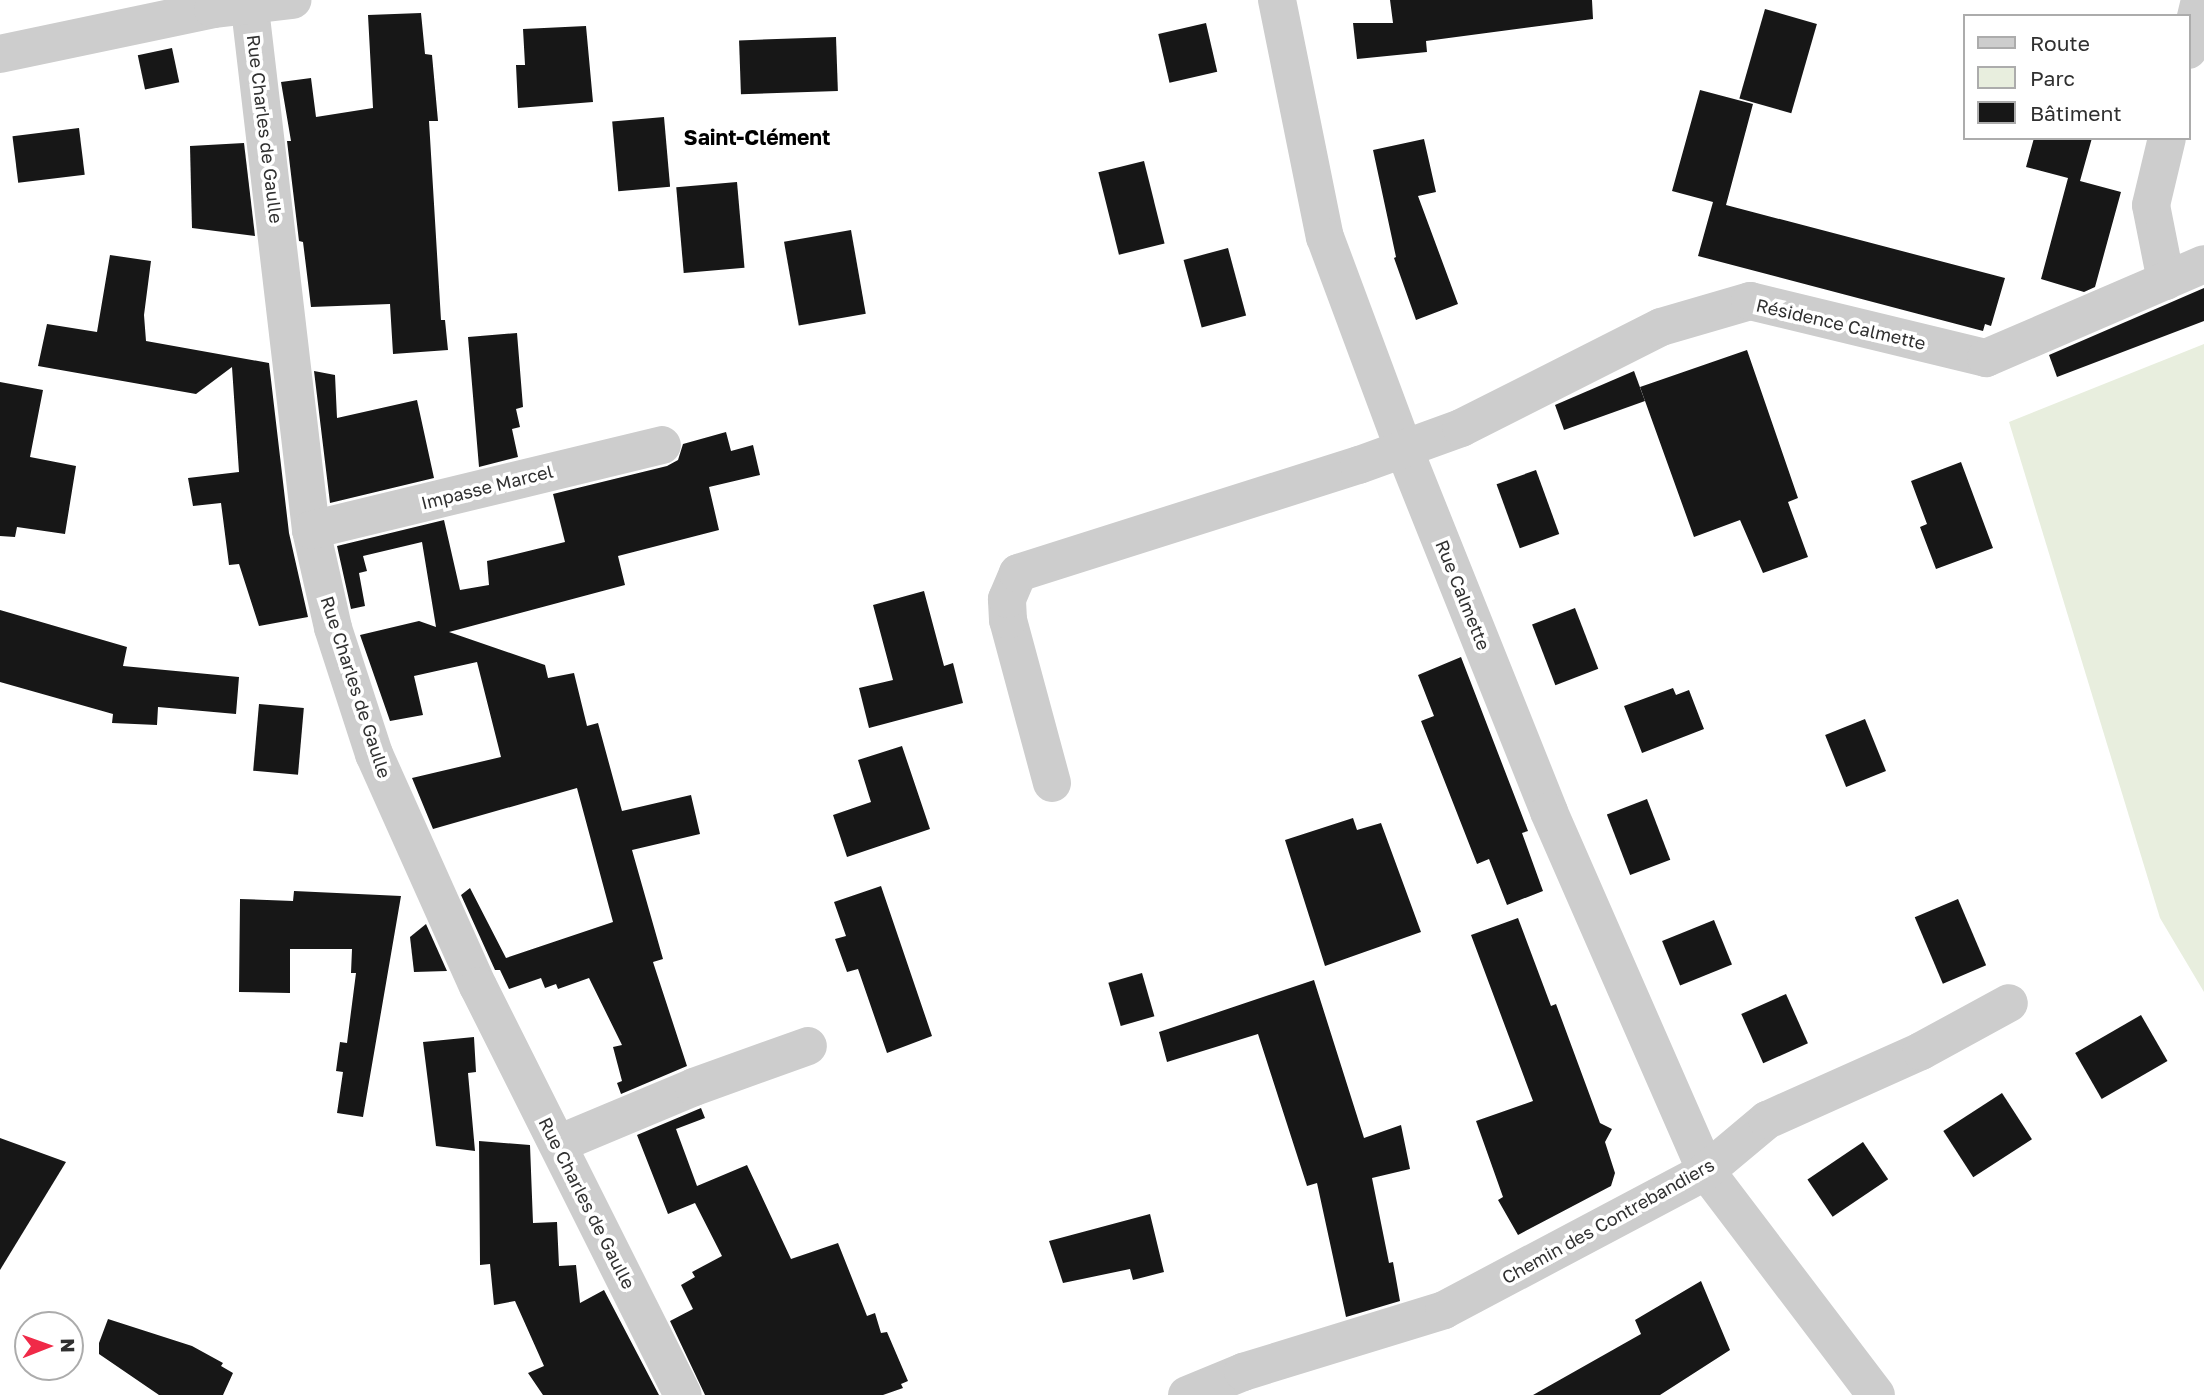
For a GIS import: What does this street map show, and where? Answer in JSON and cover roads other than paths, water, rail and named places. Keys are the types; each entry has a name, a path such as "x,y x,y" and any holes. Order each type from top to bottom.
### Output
{"street":[{"path":"0,54 249,2 292,0"},
{"name":"Rue Calmette","path":"1277,0 1325,237 1404,449 1549,812 1706,1171 1876,1395"},
{"path":"2190,42 2200,0"},
{"name":"Rue Charles de Gaulle","path":"249,2 311,530 332,628 374,754 478,986 683,1395"},
{"path":"2166,281 2151,205 2167,140"},
{"name":"Résidence Calmette","path":"1052,783 1008,620 1007,599 1018,573 1404,449 1461,428 1661,327 1750,301 1986,358 2204,264"},
{"name":"Impasse Marcel","path":"311,530 662,445"},
{"name":"Chemin des Contrebandiers","path":"1187,1395 1243,1372 1444,1310 1706,1171 1768,1120 1921,1051 2009,1003"},
{"path":"558,1144 694,1087 808,1046"}],"district":[{"name":"Saint-Clément","path":"757,137"}]}
